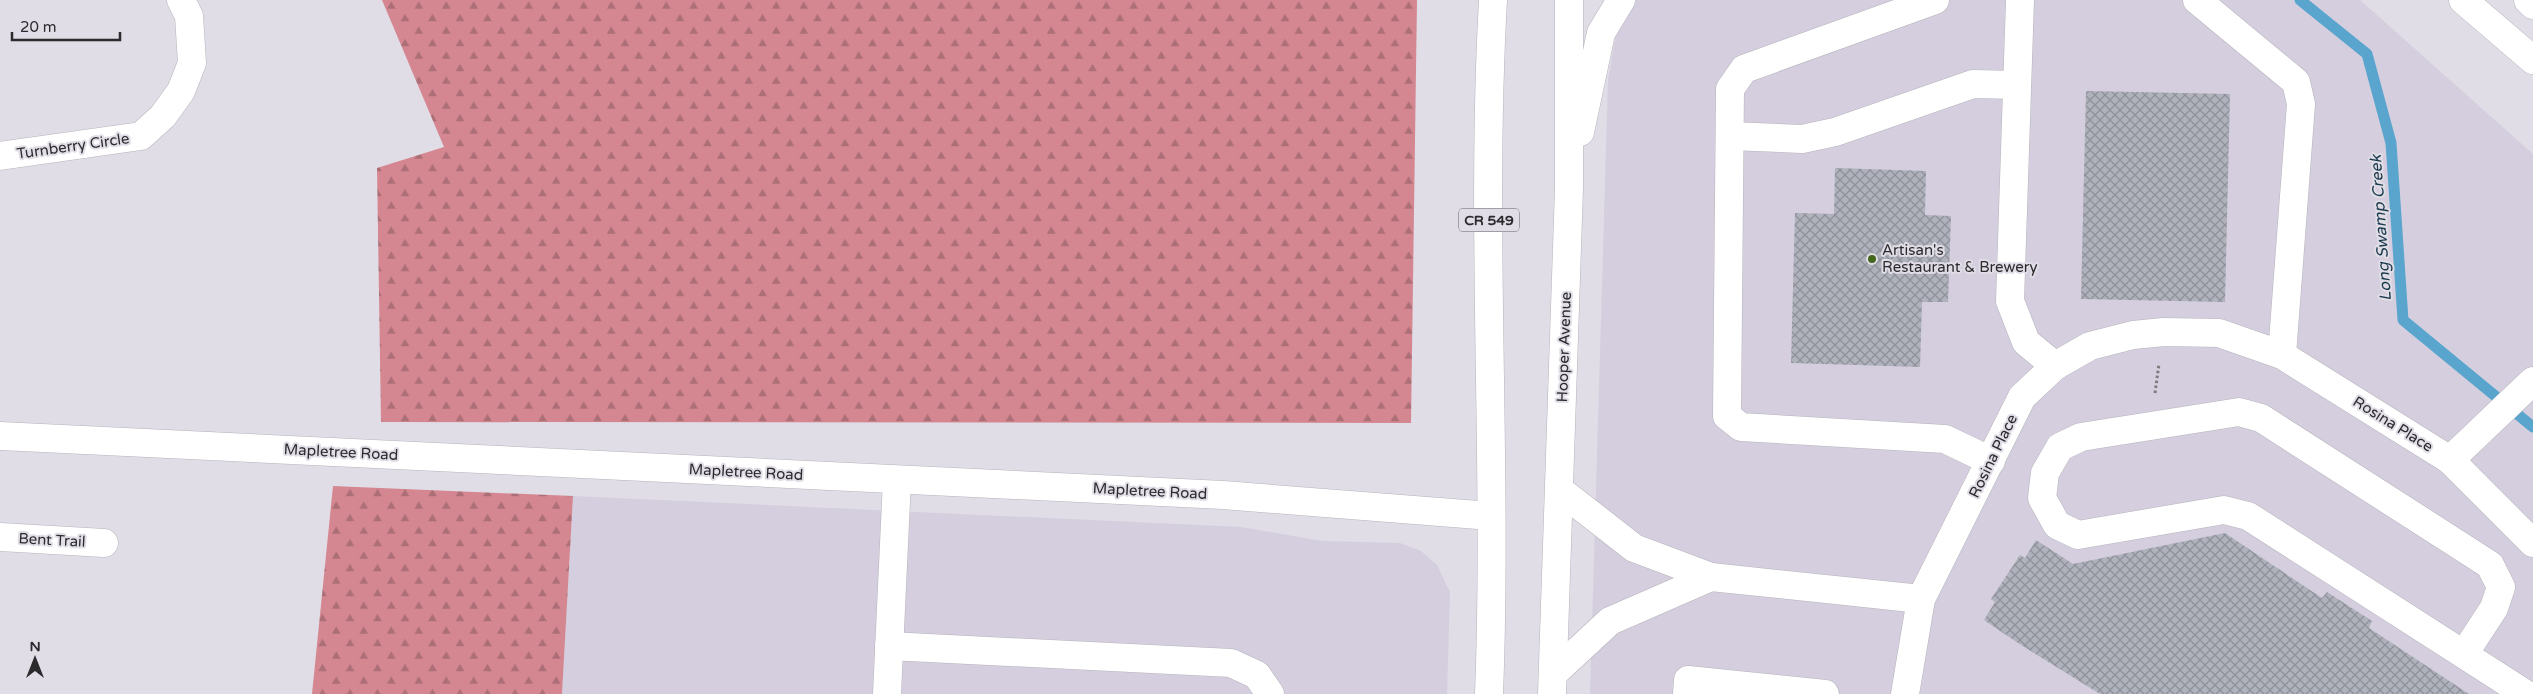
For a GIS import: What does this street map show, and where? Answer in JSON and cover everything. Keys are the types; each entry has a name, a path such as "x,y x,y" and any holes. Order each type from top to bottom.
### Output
{"street":[{"name":"Turnberry Circle","path":"0,156 141,136 163,116 181,91 192,63 189,16 181,0"},
{"name":"CR 549","path":"1489,694 1488,86 1493,0"},
{"name":"Hooper Avenue","path":"1554,683 1569,188 1569,0"},
{"path":"1569,188 1601,33 1620,0"},
{"path":"1935,0 1744,68 1730,89 1727,416 1740,427 1945,439 1991,461"},
{"path":"2020,0 2010,301 2026,342 2055,366"},
{"path":"2197,0 2296,82 2300,96 2301,104 2282,355"},
{"path":"2463,0 2533,60"},
{"path":"2528,0 2533,4"},
{"path":"2506,37 2533,72"},
{"path":"1730,136 1802,139 1835,132 1973,84 2017,85"},
{"name":"Rosina Place","path":"1905,694 1921,599 2022,397 2055,366 2090,346 2133,334 2164,332 2220,333 2282,355 2450,460 2530,533"},
{"path":"2450,460 2529,385"},
{"path":"2464,654 2494,608 2501,587 2490,566 2261,418 2239,412 2081,437 2060,447 2045,473 2042,498 2057,525 2078,535 2224,510 2248,516 2464,654 2527,689"},
{"name":"Mapletree Road","path":"0,436 1223,495 1490,516"},
{"path":"887,694 897,480"},
{"path":"1561,491 1634,548 1711,577 1921,599"},
{"name":"Bent Trail","path":"0,537 104,543"},
{"path":"1554,683 1610,621 1711,577"},
{"path":"889,646 1231,663 1258,675 1270,694"},
{"path":"1687,694 1688,680 1824,694"}],"path":[{"path":"2150,426 2164,332"}],"shaded area":[{"path":"1636,0 2360,0 2533,154 2533,694 1590,694 1608,80 1616,34"},
{"path":"573,496 1241,527 1322,541 1400,543 1421,551 1437,565 1450,592 1447,694 562,694"}],"green space":[{"path":"382,0 1417,0 1411,423 381,422 377,168 444,147"},
{"path":"333,486 573,496 562,694 312,694"}],"building":[{"path":"2086,91 2230,94 2225,302 2081,299"},
{"name":"Artisan's Restaurant & Brewery","path":"1835,168 1926,171 1925,215 1951,216 1948,302 1922,302 1920,367 1791,363 1795,213 1834,214"},
{"path":"2225,533 2322,598 2327,592 2372,621 2369,628 2469,694 2100,694 1984,620 1995,602 1991,599 2020,555 2025,558 2036,540 2073,564"}],"waterway":[{"name":"Long Swamp Creek","path":"2300,0 2367,54 2391,143 2403,320 2533,427"}],"place":[{"name":"Artisan's Restaurant & Brewery","path":"1872,259"}]}
